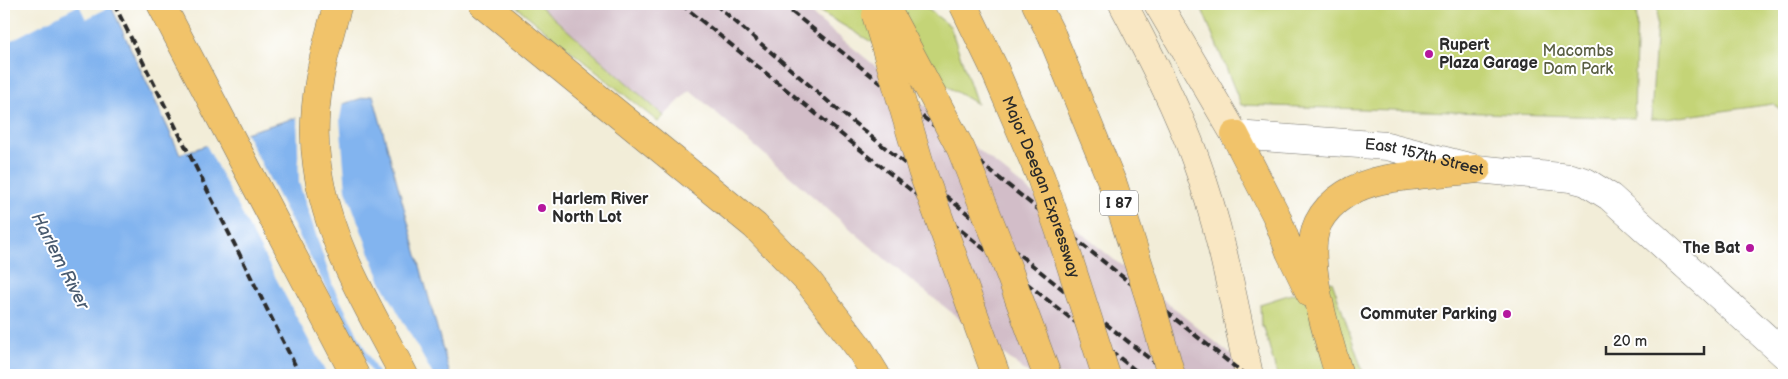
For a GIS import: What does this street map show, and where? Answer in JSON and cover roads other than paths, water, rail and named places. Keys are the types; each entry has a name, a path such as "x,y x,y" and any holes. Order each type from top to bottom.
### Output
{"highway":[{"path":"161,4 355,375"},
{"path":"338,4 328,36 318,89 315,130 316,164 323,200 346,266 404,375"},
{"path":"483,4 755,226 808,281 856,343 876,375"},
{"path":"873,4 922,171 996,375"},
{"path":"884,4 961,149 1047,375"},
{"name":"Major Deegan Expressway","path":"963,4 994,68 1041,178 1062,235 1106,375"},
{"name":"I 87","path":"1036,4 1052,36 1114,187 1150,297 1171,375"},
{"path":"1235,135 1276,216 1313,257 1321,314 1339,375"},
{"path":"1302,247 1328,209 1343,195 1363,186 1382,180 1477,169"}],"main road":[{"path":"1124,4 1195,156 1215,219 1249,375"},
{"path":"1158,4 1235,135"}],"street":[{"name":"East 157th Street","path":"1235,135 1387,146 1477,169 1571,178 1586,182 1610,197 1784,354"}],"water":[{"name":"Harlem River","path":"4,4 110,4 180,154 373,95 450,375 4,375"}],"railway":[{"path":"114,4 300,375"},
{"path":"681,4 1141,375"},
{"path":"715,4 838,110 1170,375"},
{"path":"782,4 1245,375"}],"place":[{"name":"Rupert Plaza Garage","path":"1429,54"},
{"name":"Harlem River North Lot","path":"542,208"},
{"name":"The Bat","path":"1750,248"},
{"name":"Commuter Parking","path":"1507,314"}],"park label":[{"name":"Macombs Dam Park","path":"1578,60"}]}
